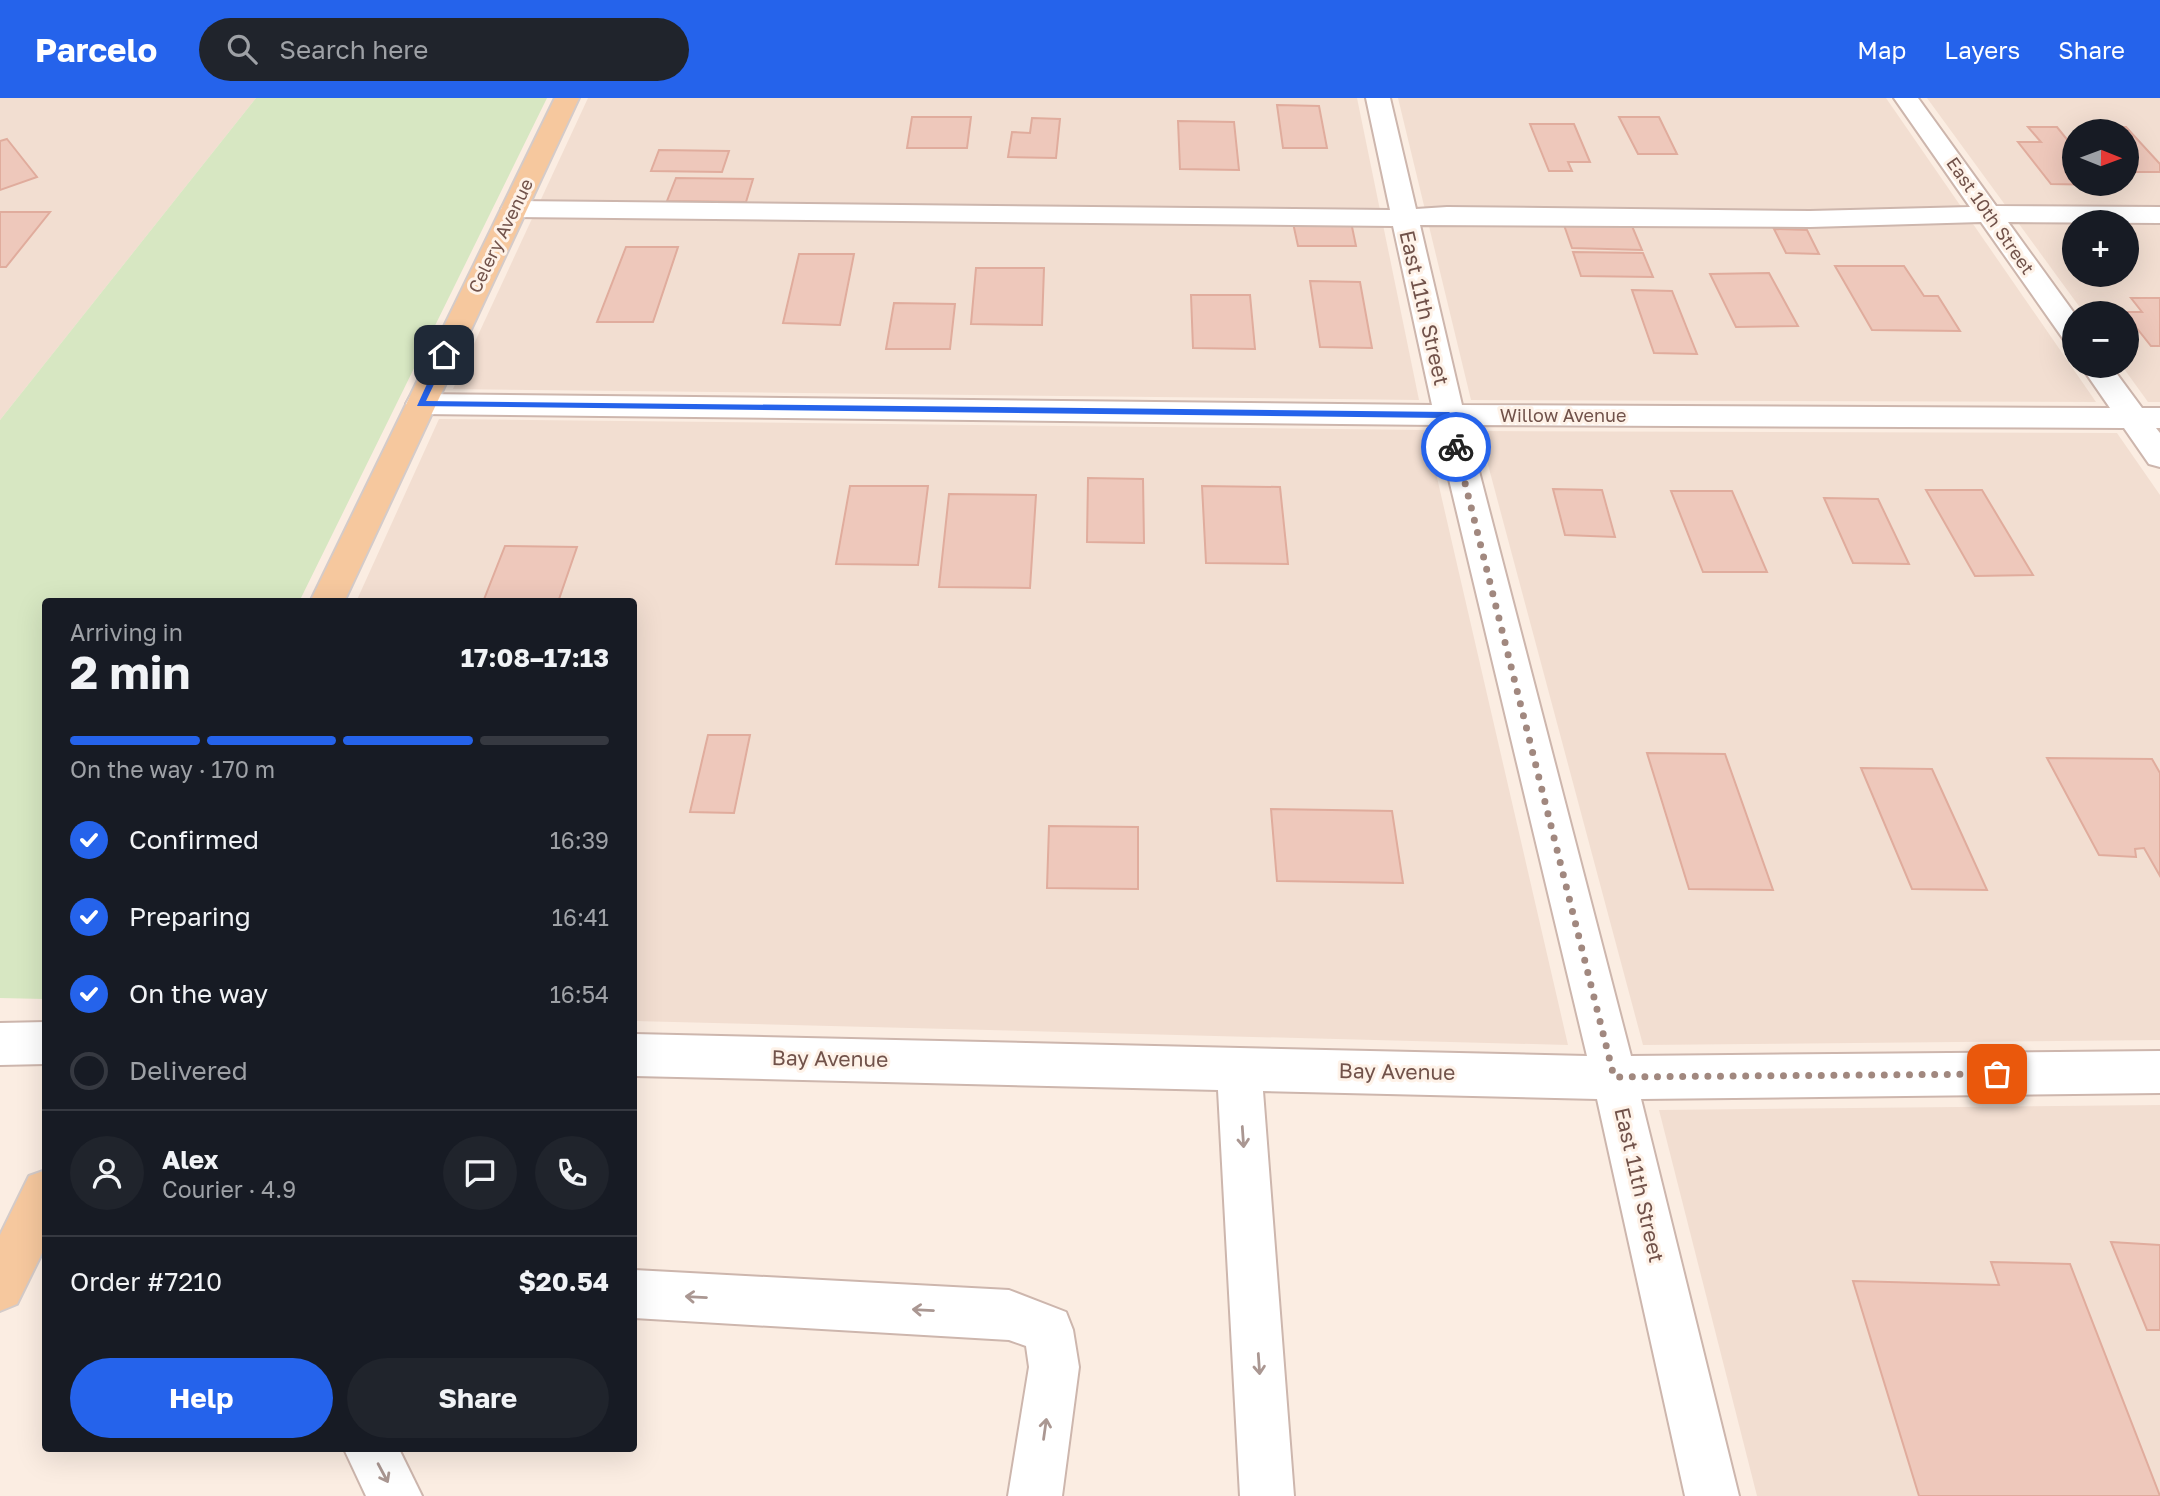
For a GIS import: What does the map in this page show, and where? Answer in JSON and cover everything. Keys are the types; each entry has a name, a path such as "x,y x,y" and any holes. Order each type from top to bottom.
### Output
{"main road":[{"name":"Celery Avenue","path":"329,598 567,98"},
{"path":"0,1287 42,1201"}],"street":[{"name":"East 11th Street","path":"1378,98 1449,415 1614,1077 1712,1496"},
{"name":"East 10th Street","path":"1906,98 2062,317"},
{"path":"514,209 1404,218 1447,215 1876,219 1988,214 2160,215"},
{"path":"2108,378 2147,418 2160,456"},
{"name":"Willow Avenue","path":"421,404 1449,415 2147,418"},
{"path":"0,1044 42,1043"},
{"name":"Bay Avenue","path":"637,1055 1614,1077 2160,1072"},
{"path":"1239,1068 1268,1496"},
{"path":"637,1294 1009,1315 1048,1330 1054,1367 1035,1496"},
{"path":"372,1452 395,1496"}],"shaded area":[{"path":"0,98 256,98 0,420"},
{"path":"588,98 1357,98 1419,400 453,389"},
{"path":"1398,98 1886,98 2062,353 2062,378 2079,378 2096,402 1471,400"},
{"path":"1927,98 2160,98 2160,402 2148,402 2131,378 2139,378 2139,301 2075,301 2065,287 2139,287 2139,210 2062,210 2062,283"},
{"path":"439,419 1426,430 1568,1045 637,1021 637,598 358,598"},
{"path":"1479,431 2117,433 2160,495 2160,1040 1643,1045"},
{"path":"2160,1105 2160,1496 1757,1496 1659,1110"}],"green space":[{"path":"256,98 547,98 301,598 42,598 42,999 0,998 0,420"}],"building":[{"path":"1277,105 1319,106 1327,148 1283,148"},
{"path":"912,117 971,117 967,148 907,148"},
{"path":"1619,117 1659,117 1677,154 1638,154"},
{"path":"1032,118 1060,119 1056,158 1008,157 1012,132 1030,133"},
{"path":"1178,121 1234,122 1239,170 1180,169"},
{"path":"1530,124 1574,124 1590,162 1568,162 1572,171 1549,171"},
{"path":"2028,127 2057,127 2062,133 2062,184 2051,184 2018,142 2041,142"},
{"path":"7,139 37,177 0,190 0,141"},
{"path":"2139,141 2160,164 2160,172 2139,172"},
{"path":"659,150 729,151 722,172 651,171"},
{"path":"676,178 753,179 746,202 667,201"},
{"path":"0,212 50,212 6,267 0,267"},
{"path":"1351,222 1356,246 1298,246 1293,223"},
{"path":"1564,225 1632,226 1642,250 1572,248"},
{"path":"1774,229 1807,230 1819,254 1786,253"},
{"path":"626,247 678,247 653,322 597,322"},
{"path":"1573,252 1643,253 1653,277 1581,276"},
{"path":"799,254 854,254 840,325 783,323"},
{"path":"1835,266 1904,266 1924,296 1938,296 1960,331 1872,330"},
{"path":"976,268 1044,268 1042,325 971,324"},
{"path":"1769,273 1798,326 1736,327 1710,274"},
{"path":"1310,281 1360,282 1372,348 1320,347"},
{"path":"1632,290 1672,291 1697,354 1654,353"},
{"path":"1191,295 1250,295 1255,349 1193,348"},
{"path":"2131,298 2160,298 2160,346 2151,346 2139,331 2139,312 2142,312 2139,301"},
{"path":"894,303 955,304 950,349 886,349"},
{"path":"1088,478 1143,479 1144,543 1087,542"},
{"path":"850,486 928,486 918,565 836,564"},
{"path":"1202,486 1280,487 1288,564 1206,563"},
{"path":"1553,489 1602,490 1615,537 1565,535"},
{"path":"1926,490 1982,490 2033,575 1975,576"},
{"path":"1671,491 1732,491 1767,572 1703,572"},
{"path":"949,494 1036,495 1030,588 939,587"},
{"path":"1824,498 1878,499 1909,564 1853,563"},
{"path":"505,546 577,547 559,598 485,598"},
{"path":"708,735 750,735 734,813 690,812"},
{"path":"1647,753 1725,754 1773,890 1689,889"},
{"path":"2047,758 2152,759 2160,773 2160,876 2144,848 2135,849 2136,857 2099,855"},
{"path":"1861,768 1932,769 1987,890 1912,889"},
{"path":"1271,809 1392,811 1403,883 1277,881"},
{"path":"1049,826 1138,827 1138,889 1047,888"},
{"path":"2111,1242 2160,1245 2160,1330 2147,1330"},
{"path":"1991,1262 2070,1264 2160,1496 1919,1496 1853,1281 1999,1285"}],"way so far":[{"path":"1456,447 1614,1077 1997,1074"}],"route":[{"path":"444,355 421,404 1449,415 1456,447"}]}
